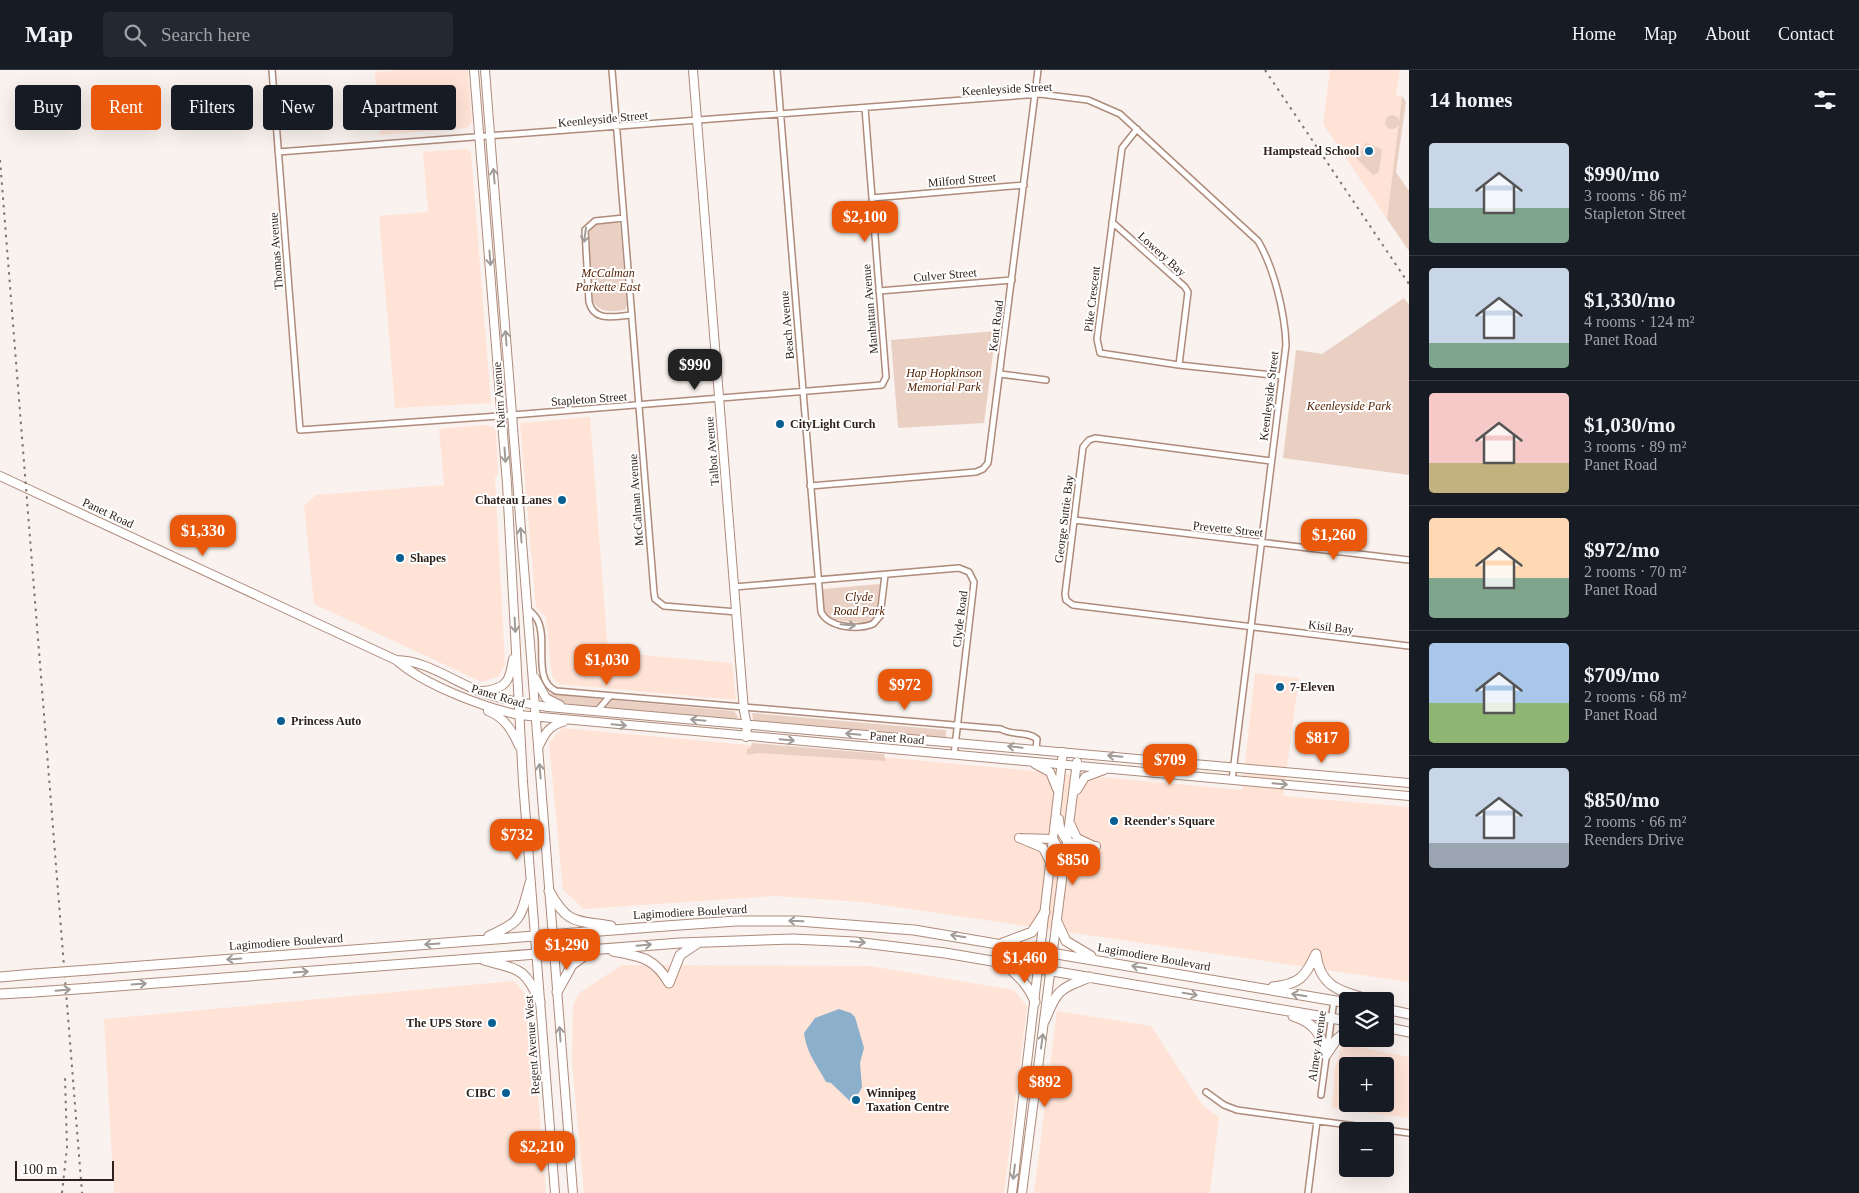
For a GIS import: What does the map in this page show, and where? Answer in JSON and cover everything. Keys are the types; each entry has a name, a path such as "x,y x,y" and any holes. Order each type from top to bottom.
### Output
{"main road":[{"path":"480,940 511,926 516,921 520,915 530,883"},
{"path":"549,891 559,909 571,919 623,929"},
{"path":"1000,943 1032,932 1045,912"},
{"name":"Lagimodiere Boulevard","path":"0,977 534,935 736,921 798,921 914,930 1339,1001"},
{"path":"1057,922 1066,941 1103,961"},
{"path":"0,994 701,941 793,939 908,947 1339,1019"},
{"path":"557,992 572,965 599,949 650,961 662,971 669,983 680,955 701,941"},
{"path":"1258,988 1285,986 1297,982 1308,971 1316,954 1319,969 1328,983 1348,992"},
{"path":"477,958 522,972 533,986 540,1002"},
{"path":"1004,963 1020,977 1031,991 1035,1002"},
{"path":"1045,1020 1053,998 1060,990 1090,977"},
{"path":"1266,1007 1302,1019 1313,1025 1322,1038 1326,1055"},
{"path":"1394,1011 1409,1014"},
{"path":"1394,1029 1409,1032"},
{"path":"1326,1055 1339,1038"}],"street":[{"name":"Thomas Avenue","path":"272,70 300,430"},
{"name":"Nairn Avenue","path":"474,70 502,416 520,715"},
{"name":"Nairn Avenue","path":"485,70 535,718"},
{"name":"McCalman Avenue","path":"612,70 655,599 664,606 737,612"},
{"name":"Talbot Avenue","path":"693,70 737,612 744,709 742,736"},
{"name":"Beach Avenue","path":"777,70 818,579"},
{"name":"Kent Road","path":"810,486 983,469 988,463 1038,70"},
{"name":"Keenleyside Street","path":"278,152 697,122 1035,95 1094,102 1120,114 1246,228 1261,247 1268,259 1285,334 1282,376 1232,780"},
{"name":"Manhattan Avenue","path":"865,108 886,377 884,384 880,386"},
{"name":"Pike Crescent","path":"1137,129 1122,148 1097,339 1100,353 1179,365 1282,376"},
{"name":"Milford Street","path":"872,198 1024,185"},
{"path":"624,218 598,220 589,224 584,233 585,256 589,302 593,311 605,317 632,315"},
{"name":"Lowery Bay","path":"1112,222 1185,287 1188,292 1179,365"},
{"path":"488,234 499,233"},
{"name":"Culver Street","path":"879,291 1012,280"},
{"path":"494,322 505,321"},
{"path":"1000,374 1046,380"},
{"name":"Stapleton Street","path":"300,430 512,416 880,386"},
{"name":"George Suttie Bay","path":"1250,627 1073,605 1068,602 1065,594 1074,520 1084,447 1087,441 1092,438 1271,461"},
{"name":"Panet Road","path":"0,476 396,660 405,668 447,689 489,707 520,715 535,718 1409,796"},
{"path":"506,484 518,483"},
{"name":"Prevette Street","path":"1074,520 1409,560"},
{"name":"Clyde Road","path":"734,587 959,568 969,572 973,576 974,582 954,755"},
{"path":"818,579 821,612 825,620 833,624 869,626 880,616 885,574"},
{"path":"514,609 527,608 540,623 546,684 556,691 744,709 1002,729 1007,733 1033,736 1037,740 1036,749"},
{"name":"Kisil Bay","path":"1250,627 1409,646"},
{"path":"479,691 496,689 510,678 516,642"},
{"name":"Panet Road","path":"396,660 409,660 479,691 518,703 1409,783"},
{"path":"543,666 532,669 546,698 569,708"},
{"path":"424,678 429,669"},
{"path":"447,689 501,718 514,734 521,753"},
{"path":"597,711 610,696"},
{"name":"Regent Avenue West","path":"520,715 530,883 555,1193"},
{"path":"535,718 573,1193"},
{"path":"538,748 546,731 554,724 571,721"},
{"path":"1012,1193 1064,752"},
{"path":"1022,1193 1054,953 1058,905 1080,753"},
{"path":"1029,761 1050,772 1054,777 1058,799 1059,828 1068,841 1072,845 1082,848 1096,846 1077,838 1071,828 1071,818"},
{"path":"1073,798 1079,783 1085,777 1111,769"},
{"path":"1050,864 1043,848 1019,838 1053,839"},
{"path":"1053,839 1060,851 1057,891 1058,905"},
{"name":"Almey Avenue","path":"1321,1094 1334,1000"},
{"path":"1206,1092 1224,1105 1237,1110 1409,1133"},
{"path":"1308,1193 1317,1122"},
{"path":"551,1152 569,1150"},
{"path":"1016,1153 1027,1153"}],"shaded area":[{"path":"468,70 472,122 467,128 456,129 456,85 376,85 375,72"},
{"name":"Hampstead School","path":"1330,70 1400,70 1396,95 1402,96 1387,219 1323,124"},
{"path":"380,130 442,130 380,135"},
{"path":"466,149 471,152 491,403 395,408 379,216 428,212 423,152"},
{"path":"590,417 608,652 732,663 736,700 559,684 552,677 546,617 536,608 520,423"},
{"path":"485,425 493,427 496,432 498,474 495,477 505,664 499,676 482,682 314,604 304,506 316,495 444,485 439,429"},
{"path":"1255,673 1299,678 1283,796 1409,807 1409,982 862,902 774,896 584,909 563,890 549,743 562,728 1242,790"},
{"name":"Winnipeg Taxation Centre","path":"622,965 870,966 1014,990 1027,1007 1004,1193 584,1193 572,1062 573,1006 579,993"},
{"path":"514,981 530,999 546,1193 114,1193 104,1019"},
{"path":"1057,1011 1151,1026 1203,1106 1219,1117 1210,1193 1034,1193"},
{"path":"1342,1047 1358,1047 1409,1057 1409,1118 1363,1112 1394,1112 1394,1057 1339,1057 1339,1109 1332,1108 1335,1068"}],"green space":[{"path":"1402,96 1406,102 1396,172 1409,191 1409,251 1387,219"},
{"path":"1389,115 1395,115 1399,122 1395,129 1389,129 1385,125 1385,119"},
{"path":"1366,143 1382,149 1379,172 1373,175 1356,158"},
{"name":"McCalman Parkette East","path":"616,221 620,224 627,305 625,310 607,311 599,308 593,301 588,235 595,225 602,222"},
{"name":"Keenleyside Park","path":"1404,298 1409,305 1409,475 1283,458 1296,350 1322,354"},
{"name":"Hap Hopkinson Memorial Park","path":"996,331 984,423 898,428 891,340"},
{"name":"Clyde Road Park","path":"880,584 876,614 873,620 866,623 833,620 824,612 822,589"},
{"path":"549,693 601,699 602,701 594,707 575,706 552,699 547,695"},
{"path":"611,700 734,711 738,717 736,720 603,708"},
{"path":"752,713 946,730 946,739 760,722 753,720"},
{"path":"752,743 884,754 886,761 759,753 747,755 747,749 751,747"}],"water":[{"path":"839,1009 851,1013 855,1017 864,1048 860,1063 862,1087 853,1104 831,1083 826,1082 805,1040 804,1033 815,1018"}],"railway":[{"path":"1265,70 1409,284"},
{"path":"0,160 82,1193"},
{"path":"62,1193 67,1147 65,1076"}],"place":[{"name":"Hampstead School","path":"1369,151"},
{"name":"CityLight Curch","path":"780,424"},
{"name":"Chateau Lanes","path":"562,500"},
{"name":"Shapes","path":"400,558"},
{"name":"7-Eleven","path":"1280,687"},
{"name":"Princess Auto","path":"281,721"},
{"name":"Reender's Square","path":"1114,821"},
{"name":"The UPS Store","path":"492,1023"},
{"name":"CIBC","path":"506,1093"},
{"name":"Winnipeg Taxation Centre","path":"856,1100"}]}
